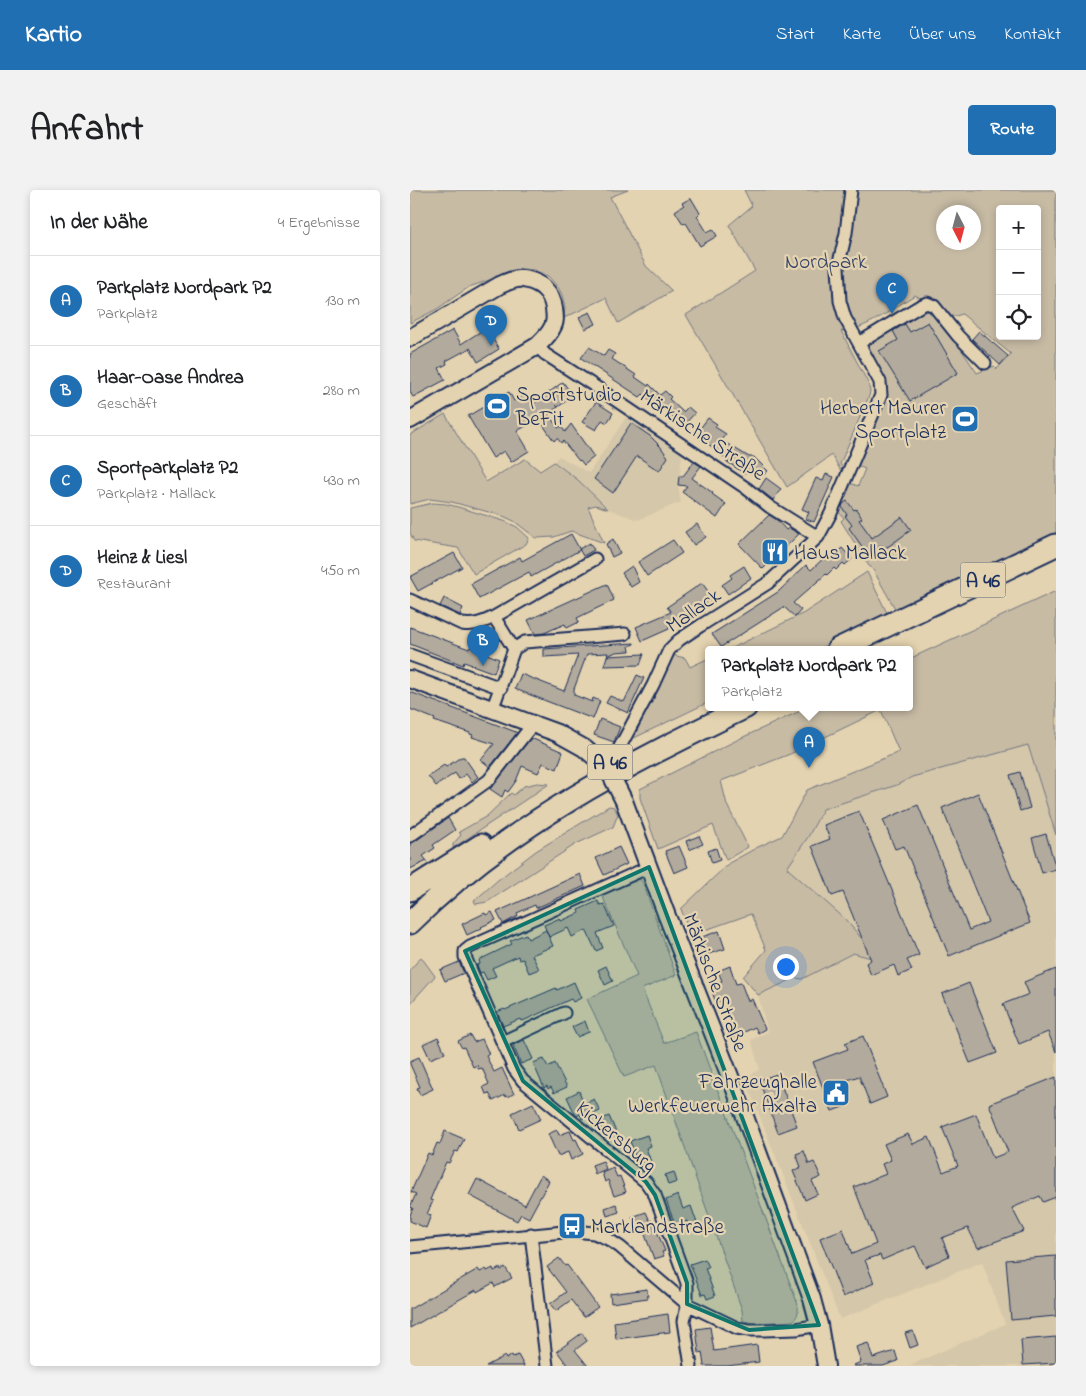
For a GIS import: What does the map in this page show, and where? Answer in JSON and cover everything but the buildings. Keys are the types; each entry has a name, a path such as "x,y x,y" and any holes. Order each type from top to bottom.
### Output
{"highway":[{"name":"A 46","path":"844,646 1056,545"},
{"name":"A 46","path":"872,646 1056,558"},
{"name":"A 46","path":"410,904 486,848 507,826 534,807 631,750 711,711"},
{"name":"A 46","path":"410,923 459,878 518,832 550,811 621,769 738,711"},
{"path":"410,890 474,850 507,826"}],"main road":[{"path":"410,338 500,285 513,280 522,279 542,285 551,295 553,302 555,317 553,327 537,346 410,420"},
{"name":"Märkische Straße","path":"410,679 569,739 584,748 600,762 614,781 624,801 767,1173 812,1298 826,1366"}],"street":[{"name":"Mallack","path":"600,762 617,752 653,685 669,650 679,640 768,583 818,537 831,513 881,395 880,382 845,318 838,288 838,267 846,233 851,190"},
{"path":"859,343 920,306 927,304 934,306 958,336 985,363"},
{"name":"Märkische Straße","path":"537,346 545,354 746,488 770,507 818,537"},
{"path":"410,600 462,624 480,624 595,559"},
{"path":"494,617 514,648"},
{"path":"492,710 514,648 525,642 625,634"},
{"path":"410,654 501,688"},
{"path":"410,836 489,780 533,724"},
{"name":"Kickersburg","path":"649,867 470,947 464,952 464,957 514,1069 523,1081 646,1182 655,1195 687,1284 687,1304"},
{"path":"502,1042 564,1013"},
{"path":"410,1247 530,1234 574,1231 594,1233 620,1247 687,1304 738,1328 749,1330 796,1329 819,1325"},
{"path":"530,1234 547,1366"},
{"path":"687,1304 684,1321 690,1366"}],"highlighted area":[{"path":"649,867 819,1325 749,1330 687,1304 687,1283 655,1195 646,1182 523,1081 465,951"}],"shaded area":[{"path":"629,413 683,448 678,486 681,502 638,520 608,509 578,480 554,461 559,456 589,473"},
{"path":"1029,744 1056,835 1056,1366 908,1366 1005,1324 982,1262 840,1319 745,1079 760,1069 751,1040 768,1032 758,995 795,978 802,979 853,953 870,958 844,918 786,867 808,837 823,809 897,785 912,777"}],"green space":[{"path":"410,190 628,190 610,197 646,266 672,291 618,323 606,298 564,318 565,307 558,287 548,276 534,270 521,269 469,287 437,309 410,323"},
{"name":"Nordpark","path":"744,190 1056,190 1056,537 897,612 872,568 841,521 844,518 836,509 847,482 858,486 865,469 855,465 886,393 887,386 885,380 866,344 924,308 937,313 977,373 994,366 997,369 1011,354 962,314 947,315 915,295 870,323 841,331 868,383 870,391 840,464 845,471 843,475 832,455 787,487 686,315 755,271 729,225 752,206"},
{"path":"445,414 486,482 525,459 540,471 554,462 578,480 608,509 596,505 588,507 604,543 571,531 554,537 536,538 514,521 503,516 452,502 430,499 410,504 410,435"},
{"path":"433,503 458,507 504,521 517,527 529,538 526,544 474,574 458,548 414,541 410,533 410,508"},
{"path":"867,572 888,615 824,646 736,646 804,613"},
{"path":"1056,591 1056,835 1028,745 912,777 897,785 823,809 808,837 787,868 844,918 864,941 871,958 853,953 802,979 795,978 758,995 743,977 766,950 751,914 691,935 681,909 729,863 782,836 807,790 899,752 881,711 913,711 913,657"},
{"path":"672,655 685,658 690,667 705,660 705,704 634,738"},
{"path":"800,711 879,711 790,754 721,781 727,805 748,847 726,860 713,825 658,849 640,798 640,789 739,739"},
{"path":"537,783 549,784 453,848 453,844 461,835 459,832 487,816 511,793 514,795 524,786"},
{"path":"609,806 614,807 618,814 613,827 576,844 487,902 476,904 474,901 536,851"},
{"path":"640,879 676,975 642,989 664,1043 696,1032 797,1302 798,1312 793,1321 754,1323 743,1321 742,1310 656,1065 624,1077 587,999 637,976 602,895"},
{"path":"421,957 435,976 410,1004 410,970"}],"place":[{"name":"Sportparkplatz P2","path":"892,314"},
{"name":"Heinz & Liesl","path":"491,346"},
{"name":"Sportstudio BeFit","path":"497,406"},
{"name":"Herbert Maurer Sportplatz","path":"965,419"},
{"name":"Haus Mallack","path":"775,552"},
{"name":"Haar-Oase Andrea","path":"483,666"},
{"name":"Parkplatz Nordpark P2","path":"809,768"},
{"name":"Fahrzeughalle Werkfeuerwehr Axalta","path":"836,1093"},
{"name":"Marklandstraße","path":"572,1226"}]}
